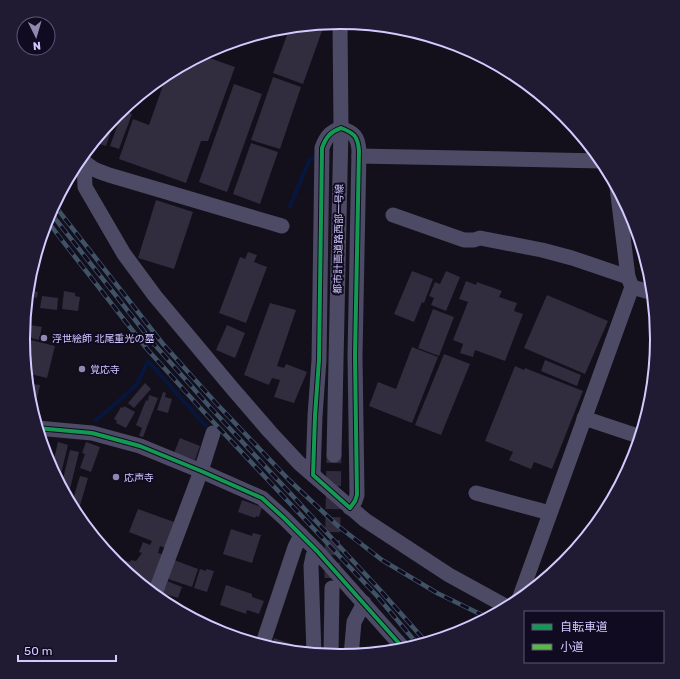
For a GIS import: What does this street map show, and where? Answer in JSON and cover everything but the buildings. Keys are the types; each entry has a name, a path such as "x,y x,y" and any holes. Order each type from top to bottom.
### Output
{"street":[{"name":"都市計画道路西部一号線","path":"334,455 341,128 340,29"},
{"path":"313,468 319,360 322,148 324,142 332,132 341,128 349,131 358,141 359,156 355,356 357,495 350,508"},
{"path":"359,156 594,161"},
{"path":"85,162 95,170 109,175 282,226"},
{"path":"83,165 85,187 124,254 155,296 236,393 299,463 313,468 350,508 365,520 449,575 502,604"},
{"path":"522,591 584,418 630,282 619,205"},
{"path":"393,215 464,240 474,240 480,238 542,250 572,258 647,290"},
{"path":"584,418 635,435"},
{"path":"43,429 92,433 140,446 262,498 301,535 400,644"},
{"path":"156,590 201,471 213,434"},
{"path":"313,468 356,460"},
{"path":"476,493 550,514"},
{"path":"264,640 295,547 301,535"},
{"path":"314,648 311,566 313,556 316,551"},
{"path":"331,650 332,588"},
{"path":"352,649 354,622 364,603"}],"waterway":[{"path":"290,206 310,159 315,158"},
{"path":"95,421 137,384 148,361 206,426"}],"tunnel":[{"path":"332,578 334,455"}],"railway":[{"path":"58,210 163,344 215,402 289,480 338,526 382,560 437,593 483,615"},
{"path":"55,218 154,344 209,406 423,638"},
{"path":"51,226 147,349 203,411 377,596 414,640"}],"cycle path":[{"path":"341,128 356,138 359,151 355,356 357,495 350,508 313,475 319,360 322,148 329,135 341,128"},
{"path":"43,429 92,433 140,446 262,498 317,551 400,644"}],"place":[{"name":"浮世絵師 北尾重光の墓","path":"44,338"},
{"name":"覚応寺","path":"82,369"},
{"name":"応声寺","path":"116,477"}]}
